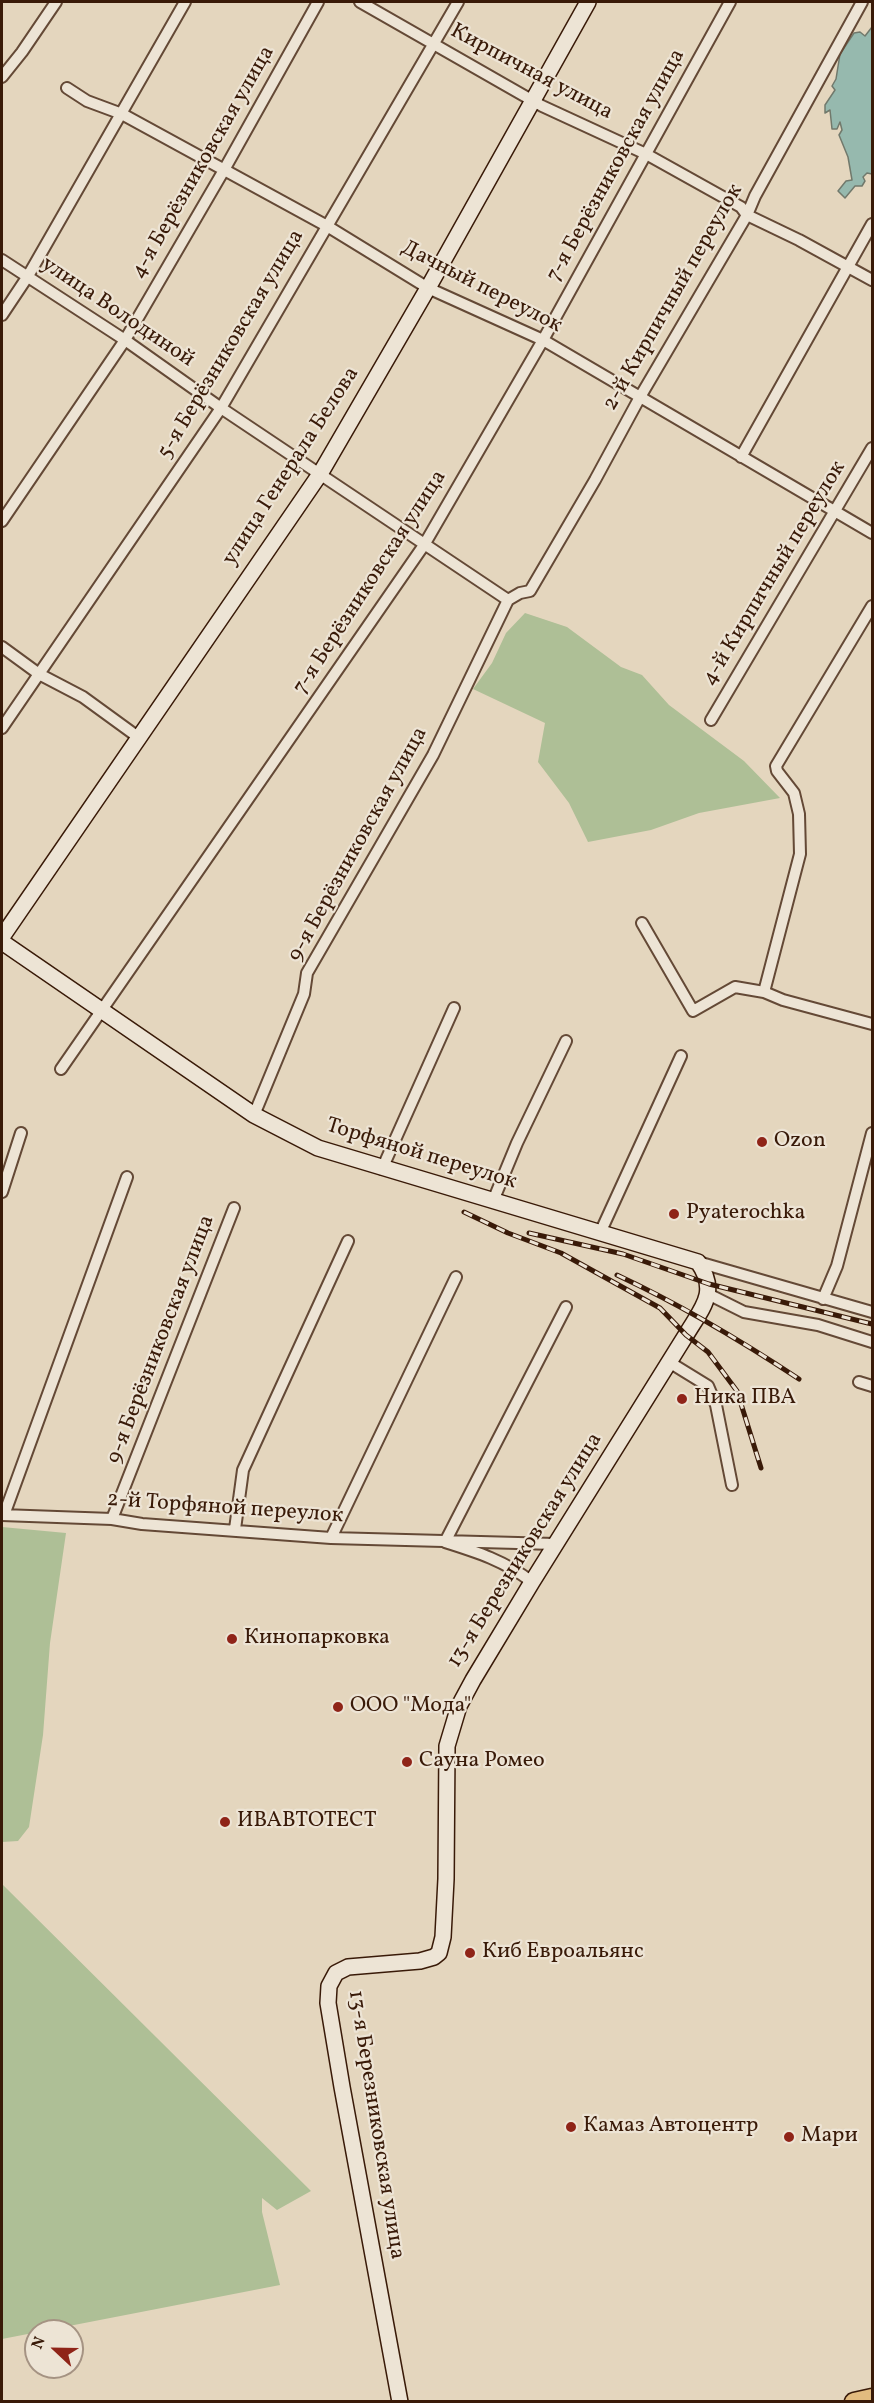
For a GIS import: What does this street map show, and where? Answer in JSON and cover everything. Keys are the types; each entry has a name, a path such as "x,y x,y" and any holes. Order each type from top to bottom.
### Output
{"main road":[{"path":"854,2402 873,2398"}],"street":[{"path":"2,77 56,2"},
{"path":"2,315 28,276 184,2"},
{"name":"4-я Берёзниковская улица","path":"2,521 125,340 318,2"},
{"name":"Кирпичная улица","path":"360,2 533,101 646,154 741,207 747,214 873,280"},
{"name":"5-я Берёзниковская улица","path":"2,728 221,408 458,2"},
{"name":"улица Генерала Белова","path":"2,937 320,474 428,288 588,2"},
{"name":"7-я Берёзниковская улица","path":"61,1069 424,545 543,340 730,2"},
{"name":"2-й Кирпичный переулок","path":"508,600 520,593 530,591 747,214 754,196 862,2"},
{"name":"Дачный переулок","path":"67,88 87,100 122,114 327,226 428,288 543,340 873,533"},
{"path":"741,457 873,224"},
{"name":"улица Володиной","path":"2,260 125,340 221,408 508,600"},
{"name":"4-й Кирпичный переулок","path":"711,720 873,448"},
{"name":"9-я Берёзниковская улица","path":"254,1115 304,994 307,973 433,755 508,600"},
{"path":"764,992 800,854 799,814 794,793 776,767 873,606"},
{"path":"2,647 39,674 83,697 138,737"},
{"path":"642,923 693,1011 735,987 764,992 783,1000 873,1024"},
{"name":"Торфяной переулок","path":"2,942 254,1115 318,1148 493,1202 873,1312"},
{"path":"382,1169 454,1008"},
{"path":"493,1202 526,1124 566,1041"},
{"path":"600,1233 681,1056"},
{"path":"2,1192 21,1133"},
{"path":"823,1299 837,1266 873,1133"},
{"path":"3,1515 127,1177"},
{"name":"9-я Берёзниковская улица","path":"112,1519 234,1208"},
{"path":"235,1529 243,1470 348,1241"},
{"path":"698,1262 706,1274 709,1284 708,1294 744,1312 819,1325 873,1342"},
{"path":"332,1538 456,1277"},
{"name":"13-я Березниковская улица","path":"400,2402 342,2087 328,2003 329,1986 336,1973 348,1966 420,1961 439,1953 443,1938 446,1890 446,1764 450,1732 466,1692 669,1362 708,1294"},
{"path":"445,1542 566,1307"},
{"path":"669,1362 708,1386 716,1405 732,1485"},
{"path":"859,1382 873,1386"},
{"name":"2-й Торфяной переулок","path":"3,1515 112,1519 142,1524 235,1529 332,1538 555,1544"},
{"name":"2-й Торфяной переулок","path":"445,1542 495,1558 512,1566 532,1582"}],"green space":[{"path":"525,613 567,627 621,667 642,675 669,705 744,761 780,798 699,813 651,830 588,842 569,803 538,762 545,723 473,689 492,663 506,633"},
{"path":"2,1527 66,1533 50,1643 43,1735 29,1827 18,1841 2,1842"},
{"path":"2,1884 311,2191 277,2210 262,2198 262,2212 280,2285 84,2323 84,2319 24,2319 24,2335 2,2339"}],"water":[{"path":"872,27 872,174 867,173 863,177 865,181 862,186 855,186 845,198 838,191 846,181 852,180 848,157 839,135 842,130 840,122 837,129 832,129 830,110 825,113 825,105 835,90 832,86 836,79 840,54 854,33 860,32 865,36"}],"railway":[{"path":"464,1212 508,1233 561,1253 660,1308 686,1335 708,1352 737,1391 761,1468"},
{"path":"529,1233 623,1254 709,1284 872,1324"},
{"path":"617,1275 710,1324 799,1379"}],"place":[{"name":"Ozon","path":"762,1142"},
{"name":"Pyaterochka","path":"674,1214"},
{"name":"Ника ПВА","path":"682,1399"},
{"name":"Кинопарковка","path":"232,1639"},
{"name":"ООО \"Мода\"","path":"338,1707"},
{"name":"Сауна Ромео","path":"407,1762"},
{"name":"ИВАВТОТЕСТ","path":"225,1822"},
{"name":"Киб Евроальянс","path":"470,1953"},
{"name":"Камаз Автоцентр","path":"571,2127"},
{"name":"Мари","path":"789,2137"}]}
